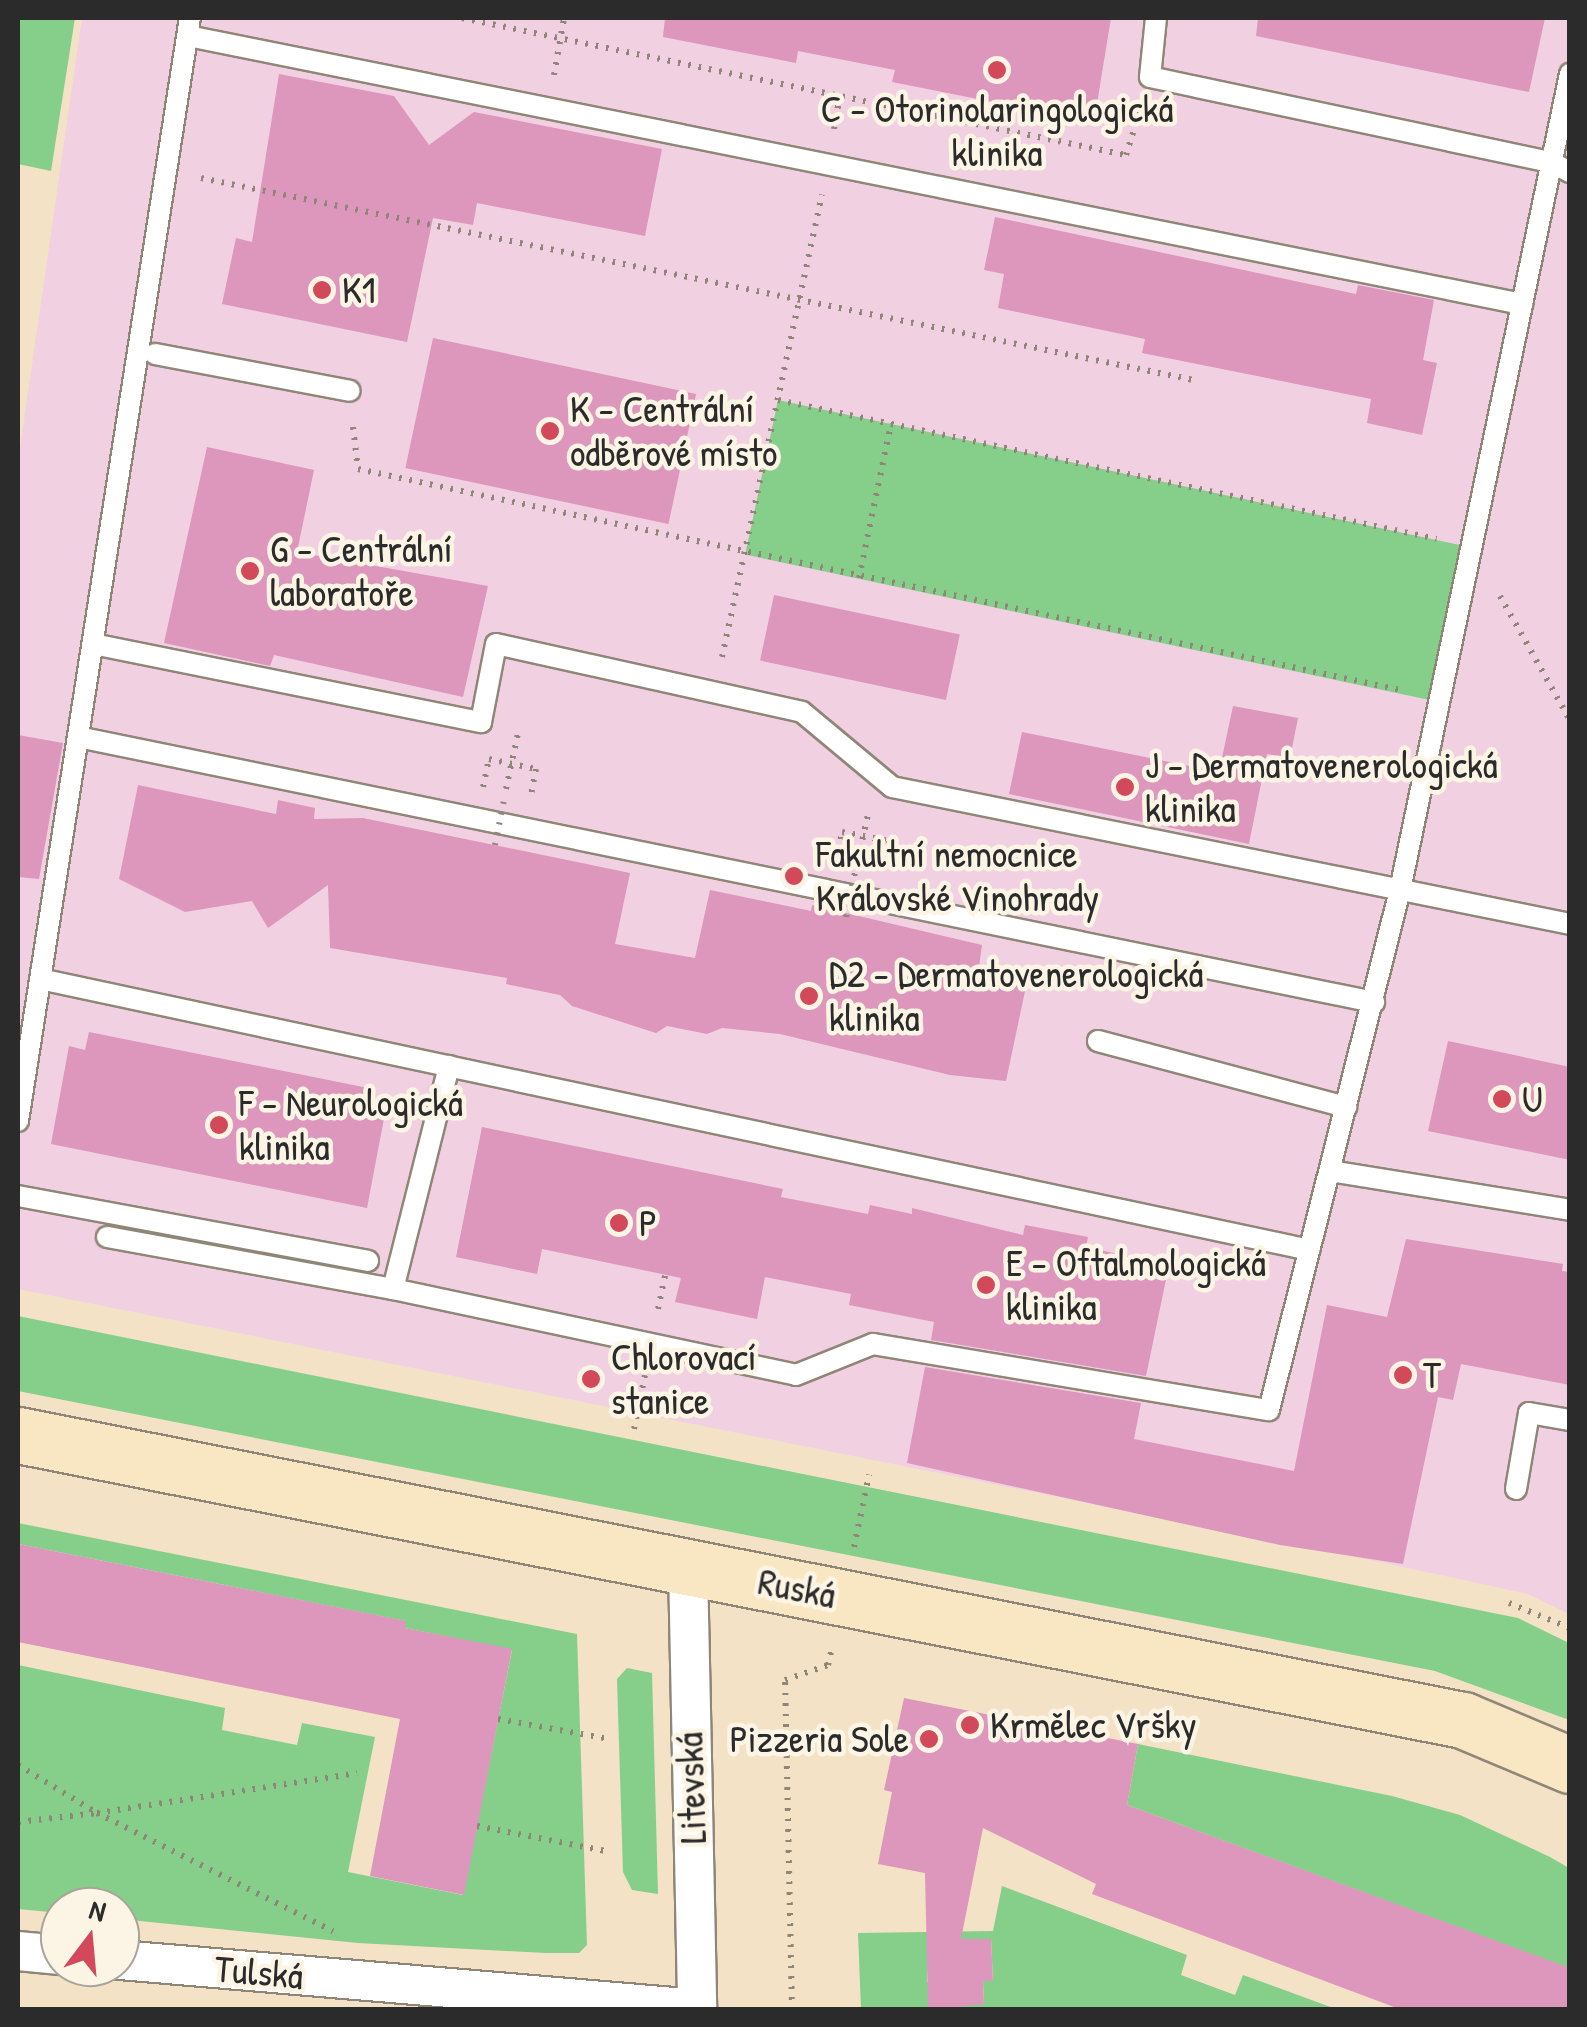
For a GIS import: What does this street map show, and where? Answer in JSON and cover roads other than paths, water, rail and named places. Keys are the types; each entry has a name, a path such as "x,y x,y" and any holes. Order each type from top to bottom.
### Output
{"street":[{"name":"Ruská","path":"18,1435 1463,1720 1570,1765"},
{"name":"Litevská","path":"688,1566 697,2009"},
{"name":"Tulská","path":"140,1962 697,2009"}],"lane":[{"path":"1156,18 1150,77 1560,167"},
{"path":"18,1121 189,26 828,164 1522,304"},
{"path":"107,1237 393,1289 796,1375 872,1344 1269,1410 1400,890 1522,304 1560,167 1570,74"},
{"path":"156,354 350,392"},
{"path":"92,644 481,722 496,644 802,712 892,787 1570,924"},
{"path":"78,737 1374,1002"},
{"path":"40,979 1309,1250"},
{"path":"1098,1042 1346,1108"},
{"path":"393,1289 449,1066"},
{"path":"1330,1171 1570,1210"},
{"path":"18,1196 368,1260"},
{"path":"1516,1489 1529,1413 1570,1420"}],"place":[{"name":"C - Otorinolaringologická klinika","path":"997,70"},
{"name":"K1","path":"322,290"},
{"name":"K - Centrální odběrové místo","path":"550,431"},
{"name":"G - Centrální laboratoře","path":"250,571"},
{"name":"J - Dermatovenerologická klinika","path":"1125,787"},
{"name":"Fakultní nemocnice Královské Vinohrady","path":"794,876"},
{"name":"D2 - Dermatovenerologická klinika","path":"809,996"},
{"name":"U","path":"1502,1099"},
{"name":"F - Neurologická klinika","path":"219,1125"},
{"name":"P","path":"619,1223"},
{"name":"E - Oftalmologická klinika","path":"986,1285"},
{"name":"T","path":"1403,1375"},
{"name":"Chlorovací stanice","path":"591,1379"},
{"name":"Krmělec Vršky","path":"970,1725"},
{"name":"Pizzeria Sole","path":"929,1739"}]}
